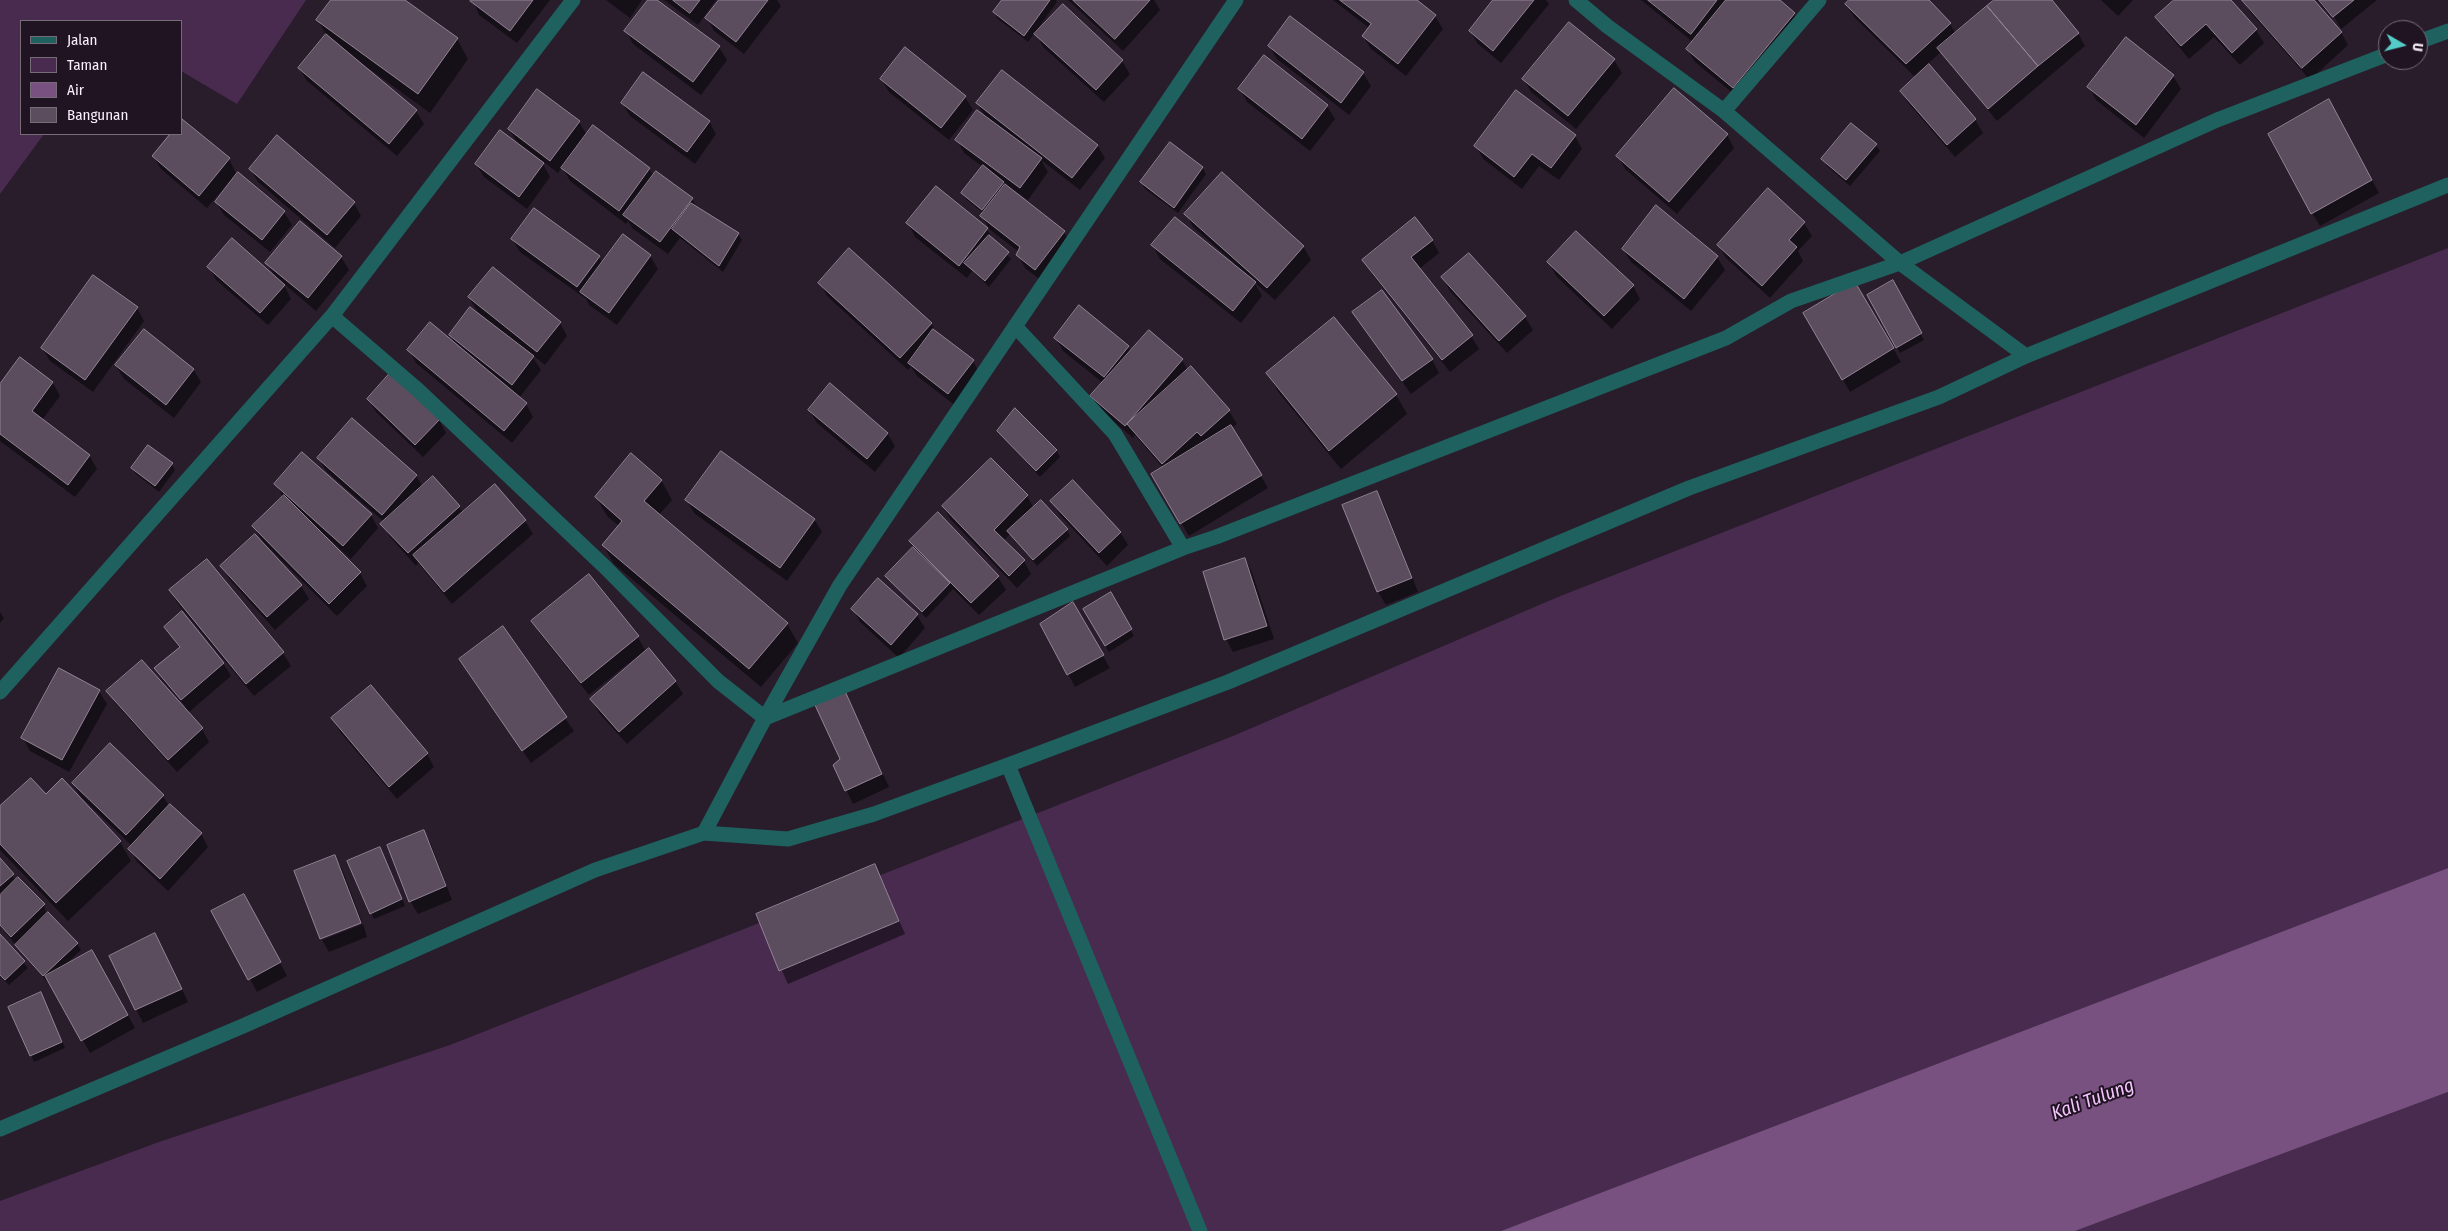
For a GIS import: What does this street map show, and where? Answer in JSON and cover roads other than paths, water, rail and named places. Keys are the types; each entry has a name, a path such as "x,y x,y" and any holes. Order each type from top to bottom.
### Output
{"street":[{"path":"0,692 332,316 574,0"},
{"path":"704,833 765,718 840,585 1236,0"},
{"path":"1576,0 1607,26 1724,110 1900,263 2026,356"},
{"path":"1724,110 1819,0"},
{"path":"2428,38 2448,31"},
{"path":"765,718 1183,548 1608,386 1726,338 1791,301 1900,263 2217,120 2378,58"},
{"path":"0,1129 243,1026 596,870 704,833 788,839 874,814 1008,765 1228,682 1689,488 1939,397 2026,356 2448,185"},
{"path":"332,316 418,390 540,505 618,579 718,681 765,718"},
{"path":"1015,326 1115,434 1183,548"},
{"path":"1008,765 1200,1231"}],"water":[{"name":"Kali Tulung","path":"2448,868 2448,1092 2075,1231 1501,1231"}]}
